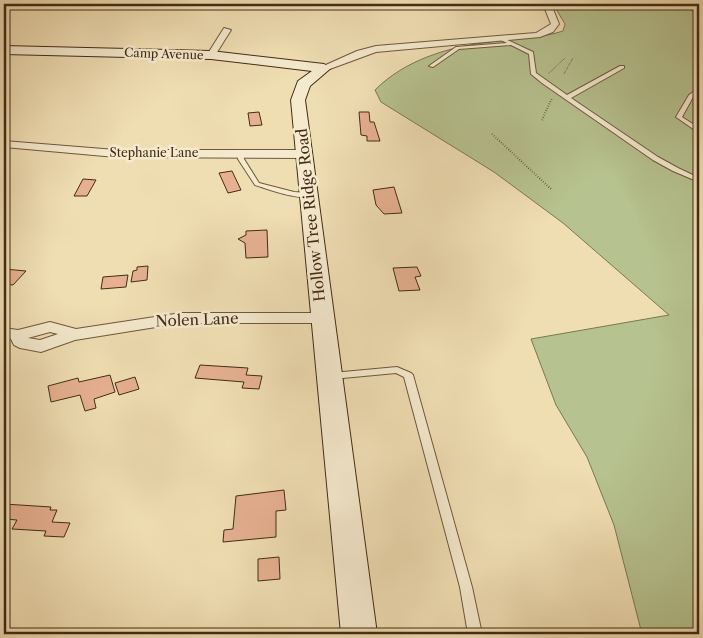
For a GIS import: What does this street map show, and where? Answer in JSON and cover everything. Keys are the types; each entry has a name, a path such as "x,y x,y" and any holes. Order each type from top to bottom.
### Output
{"street":[{"path":"32,4 51,4"},
{"name":"Hollow Tree Ridge Road","path":"359,634 345,526 298,100 300,91 303,84 324,68 360,53 376,49 537,35 551,31 555,27 556,21 547,4"},
{"path":"211,55 227,30"},
{"name":"Camp Avenue","path":"4,50 211,55 324,68"},
{"name":"Stephanie Lane","path":"4,144 35,149 106,153 305,154"},
{"name":"Nolen Lane","path":"11,334 50,327 72,335 181,318 323,318"}],"lane":[{"path":"501,38 531,53 534,74 556,90 648,155 699,180"},
{"path":"431,66 458,48 515,44"},
{"path":"568,97 622,67"},
{"path":"604,76 612,82"},
{"path":"699,90 691,96 679,117 699,131"},
{"path":"241,154 241,159 257,184 294,194 309,195"},
{"path":"329,376 397,370 408,375 466,588 475,634"}],"path":[{"path":"692,12 697,4"},
{"path":"564,74 573,58"},
{"path":"542,120 556,90"},
{"path":"492,134 551,189"}],"green space":[{"path":"553,4 699,4 699,634 642,634 614,525 587,457 556,405 531,339 669,315 563,223 494,172 381,102 375,90 413,63 443,51 474,44 536,37 563,31 565,24"}],"building":[{"path":"259,112 262,125 250,126 248,113"},
{"path":"359,112 369,112 370,122 374,122 380,141 367,141 367,136 361,135"},
{"path":"232,171 241,190 228,193 219,173"},
{"path":"83,179 96,180 87,196 74,196"},
{"path":"394,187 402,213 384,214 376,205 373,190"},
{"path":"267,230 268,257 246,258 245,243 238,239 246,235 246,231"},
{"path":"148,266 147,280 131,282 133,271 137,270 137,267"},
{"path":"417,267 421,276 415,277 420,290 399,291 393,268"},
{"path":"4,269 26,271 13,285 4,284"},
{"path":"128,275 126,287 101,289 103,277"},
{"path":"200,365 248,368 246,375 262,376 259,389 242,388 244,382 195,378"},
{"path":"110,375 115,392 94,399 96,408 85,411 80,395 51,402 48,386 78,378 79,382"},
{"path":"135,377 139,389 119,395 115,383"},
{"path":"284,490 286,510 276,511 276,537 223,542 224,530 233,529 236,496"},
{"path":"4,504 51,507 50,510 57,510 52,522 70,523 64,537 44,536 46,531 12,529 17,520 4,519"},
{"path":"279,557 280,579 258,581 258,559"}]}
